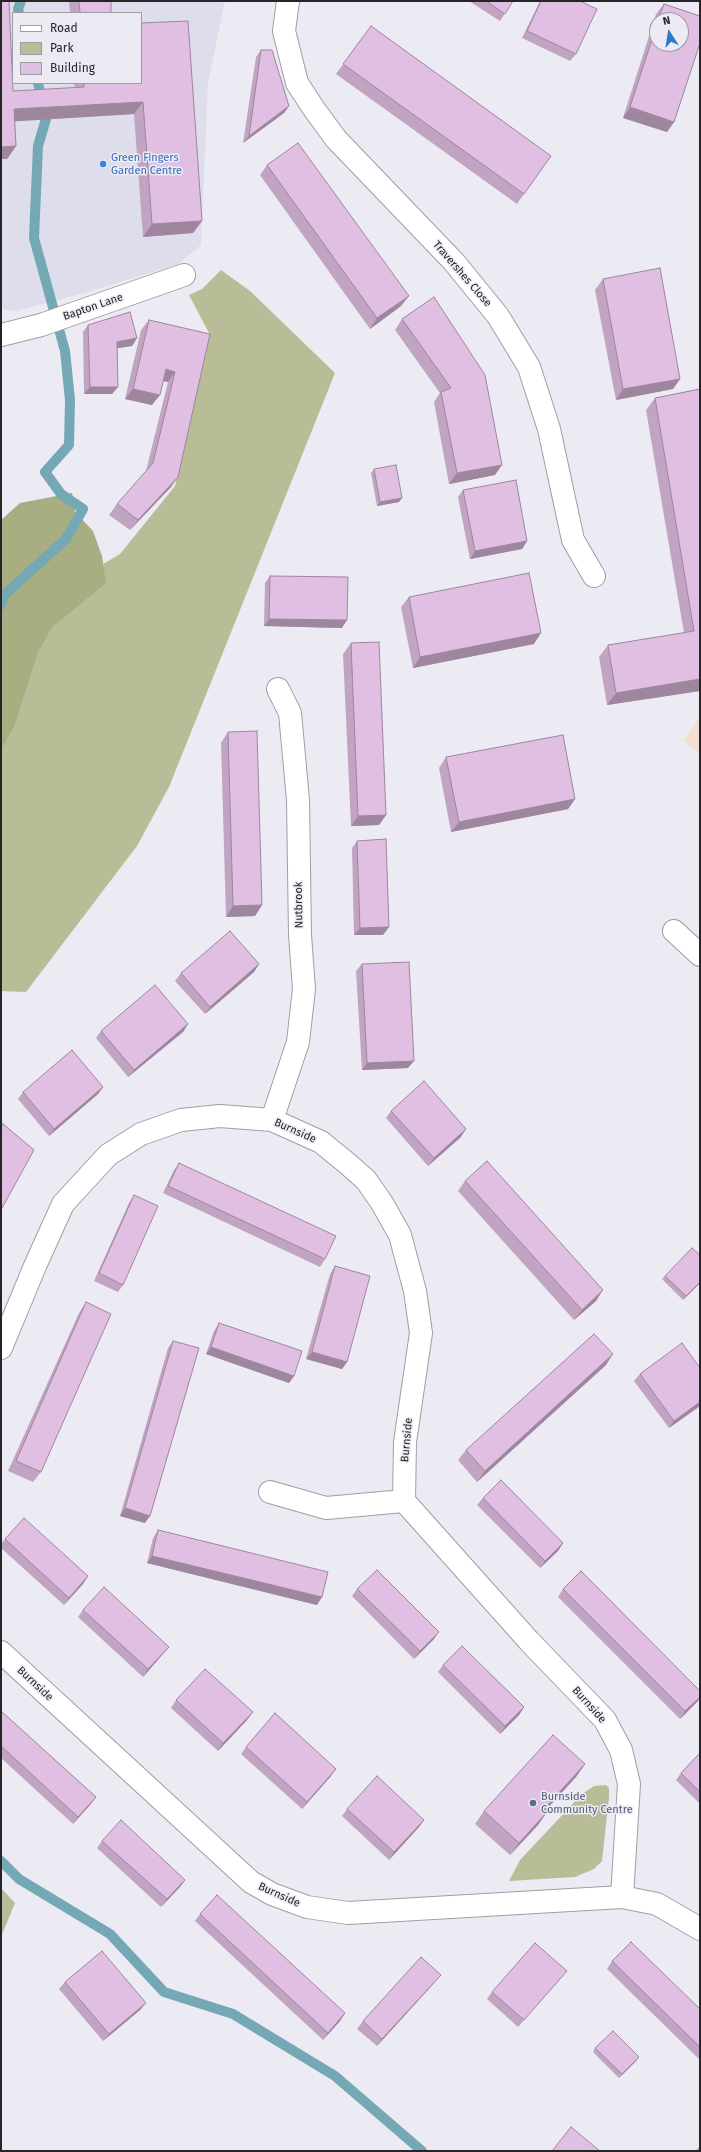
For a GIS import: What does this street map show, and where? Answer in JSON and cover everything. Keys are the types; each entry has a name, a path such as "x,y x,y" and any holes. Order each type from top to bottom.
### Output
{"street":[{"name":"Travershes Close","path":"288,1 284,31 297,83 314,109 336,139 454,262 498,316 529,367 549,429 573,540 594,576"},
{"name":"Bapton Lane","path":"1,335 41,325 184,275"},
{"name":"Nutbrook","path":"272,1120 298,1042 304,989 300,935 296,784 290,713 278,689"},
{"path":"674,931 700,955"},
{"name":"Burnside","path":"1,1348 63,1204 108,1155 141,1134 181,1120 220,1116 272,1120 321,1142 348,1164 366,1180 382,1202 400,1235 415,1291 421,1333 406,1442 404,1501 529,1641 605,1720 621,1750 629,1784 622,1897"},
{"path":"270,1492 326,1508 404,1501"},
{"name":"Burnside","path":"1,1652 251,1882 272,1894 307,1907 348,1913 622,1897 657,1904 700,1929"}],"shaded area":[{"name":"Green Fingers Garden Centre","path":"1,1 225,1 208,83 201,245 178,264 85,293 16,311 1,309"},
{"path":"700,718 700,754 683,740"}],"green space":[{"path":"221,270 250,291 335,373 169,787 137,846 26,992 1,991 1,686 80,578 120,554 175,486 209,333 189,295 202,289"},
{"path":"72,493 75,512 93,531 102,556 106,583 52,627 38,652 14,727 1,749 1,520 20,503"},
{"path":"606,1785 609,1788 609,1797 602,1861 594,1869 575,1877 509,1881 520,1860 582,1794 594,1786"},
{"path":"1,1888 15,1903 1,1937"}],"building":[{"path":"1,1 9,1 13,91 84,87 84,84 142,84 142,23 188,21 202,221 152,224 143,102 14,109 16,146 1,147"},
{"path":"79,1 111,1 111,12 80,12"},
{"path":"486,1 513,1 505,14"},
{"path":"541,1 580,1 597,9 576,54 527,31"},
{"path":"664,4 688,12 661,12"},
{"path":"689,12 700,16 700,43 674,122 630,107 649,49 649,52 689,52"},
{"path":"371,26 551,156 524,194 343,64"},
{"path":"261,50 272,50 289,106 249,136"},
{"path":"298,143 409,296 377,318 267,165"},
{"path":"660,268 680,379 623,389 603,279"},
{"path":"434,297 485,375 502,465 457,473 441,392 451,388 402,319"},
{"path":"130,312 137,338 117,342 118,387 90,387 88,325"},
{"path":"149,320 210,334 178,477 138,520 117,504 153,463 175,372 166,369 160,395 133,389"},
{"path":"700,389 700,679 616,693 608,645 694,631 655,398"},
{"path":"396,465 402,498 380,502 374,469"},
{"path":"516,480 527,541 475,551 463,490"},
{"path":"529,573 541,633 420,657 409,597"},
{"path":"270,576 348,577 347,620 269,619"},
{"path":"379,642 386,815 358,816 351,643"},
{"path":"257,731 262,905 233,906 228,732"},
{"path":"563,735 575,799 459,822 446,757"},
{"path":"386,839 389,927 360,928 357,841"},
{"path":"230,931 259,964 210,1007 181,973"},
{"path":"409,962 414,1061 367,1063 362,964"},
{"path":"155,985 188,1024 134,1070 101,1031"},
{"path":"72,1050 103,1087 54,1129 23,1092"},
{"path":"424,1081 466,1129 434,1158 391,1111"},
{"path":"3,1124 34,1150 1,1210 1,1128"},
{"path":"487,1161 603,1290 582,1310 465,1181"},
{"path":"179,1163 336,1236 325,1259 168,1186"},
{"path":"134,1195 158,1206 123,1285 99,1273"},
{"path":"692,1248 700,1255 700,1282 686,1296 665,1276"},
{"path":"335,1266 370,1276 347,1362 312,1352"},
{"path":"86,1302 111,1314 41,1472 16,1461"},
{"path":"219,1323 302,1351 294,1376 211,1347"},
{"path":"594,1334 613,1354 485,1471 466,1450"},
{"path":"173,1341 199,1348 150,1516 125,1508"},
{"path":"682,1343 700,1368 700,1402 674,1421 640,1374"},
{"path":"501,1480 563,1543 545,1561 483,1498"},
{"path":"24,1518 88,1576 69,1598 5,1539"},
{"path":"158,1530 328,1572 322,1597 152,1556"},
{"path":"377,1570 439,1632 420,1651 357,1589"},
{"path":"581,1571 700,1691 700,1697 685,1711 563,1589"},
{"path":"104,1587 169,1647 148,1669 83,1610"},
{"path":"462,1646 524,1707 505,1726 443,1665"},
{"path":"205,1669 253,1712 223,1743 176,1700"},
{"path":"1,1711 96,1797 78,1817 1,1746"},
{"path":"275,1713 336,1769 307,1802 246,1747"},
{"path":"553,1735 585,1764 544,1809 547,1812 519,1843 484,1811"},
{"path":"700,1753 700,1792 681,1773"},
{"path":"377,1776 424,1820 394,1852 347,1809"},
{"path":"121,1820 185,1880 167,1899 102,1841"},
{"path":"217,1895 345,2013 328,2033 200,1914"},
{"path":"631,1942 700,2009 700,2047 612,1961"},
{"path":"535,1943 567,1971 524,2020 492,1992"},
{"path":"102,1951 146,2003 109,2034 65,1982"},
{"path":"421,1957 441,1975 382,2039 363,2021"},
{"path":"613,2031 639,2057 622,2074 595,2048"},
{"path":"571,2127 600,2151 552,2151"}],"waterway":[{"path":"19,12 18,9 21,1"},
{"path":"1,605 4,595 66,539 83,509 61,494 45,472 69,445 70,400 65,351 34,238 38,146 46,119 38,84"},
{"path":"1,1861 19,1879 110,1934 164,1992 233,2014 335,2076 422,2151"}],"place":[{"name":"Green Fingers Garden Centre","path":"103,164"},
{"name":"Burnside Community Centre","path":"533,1803"}]}
